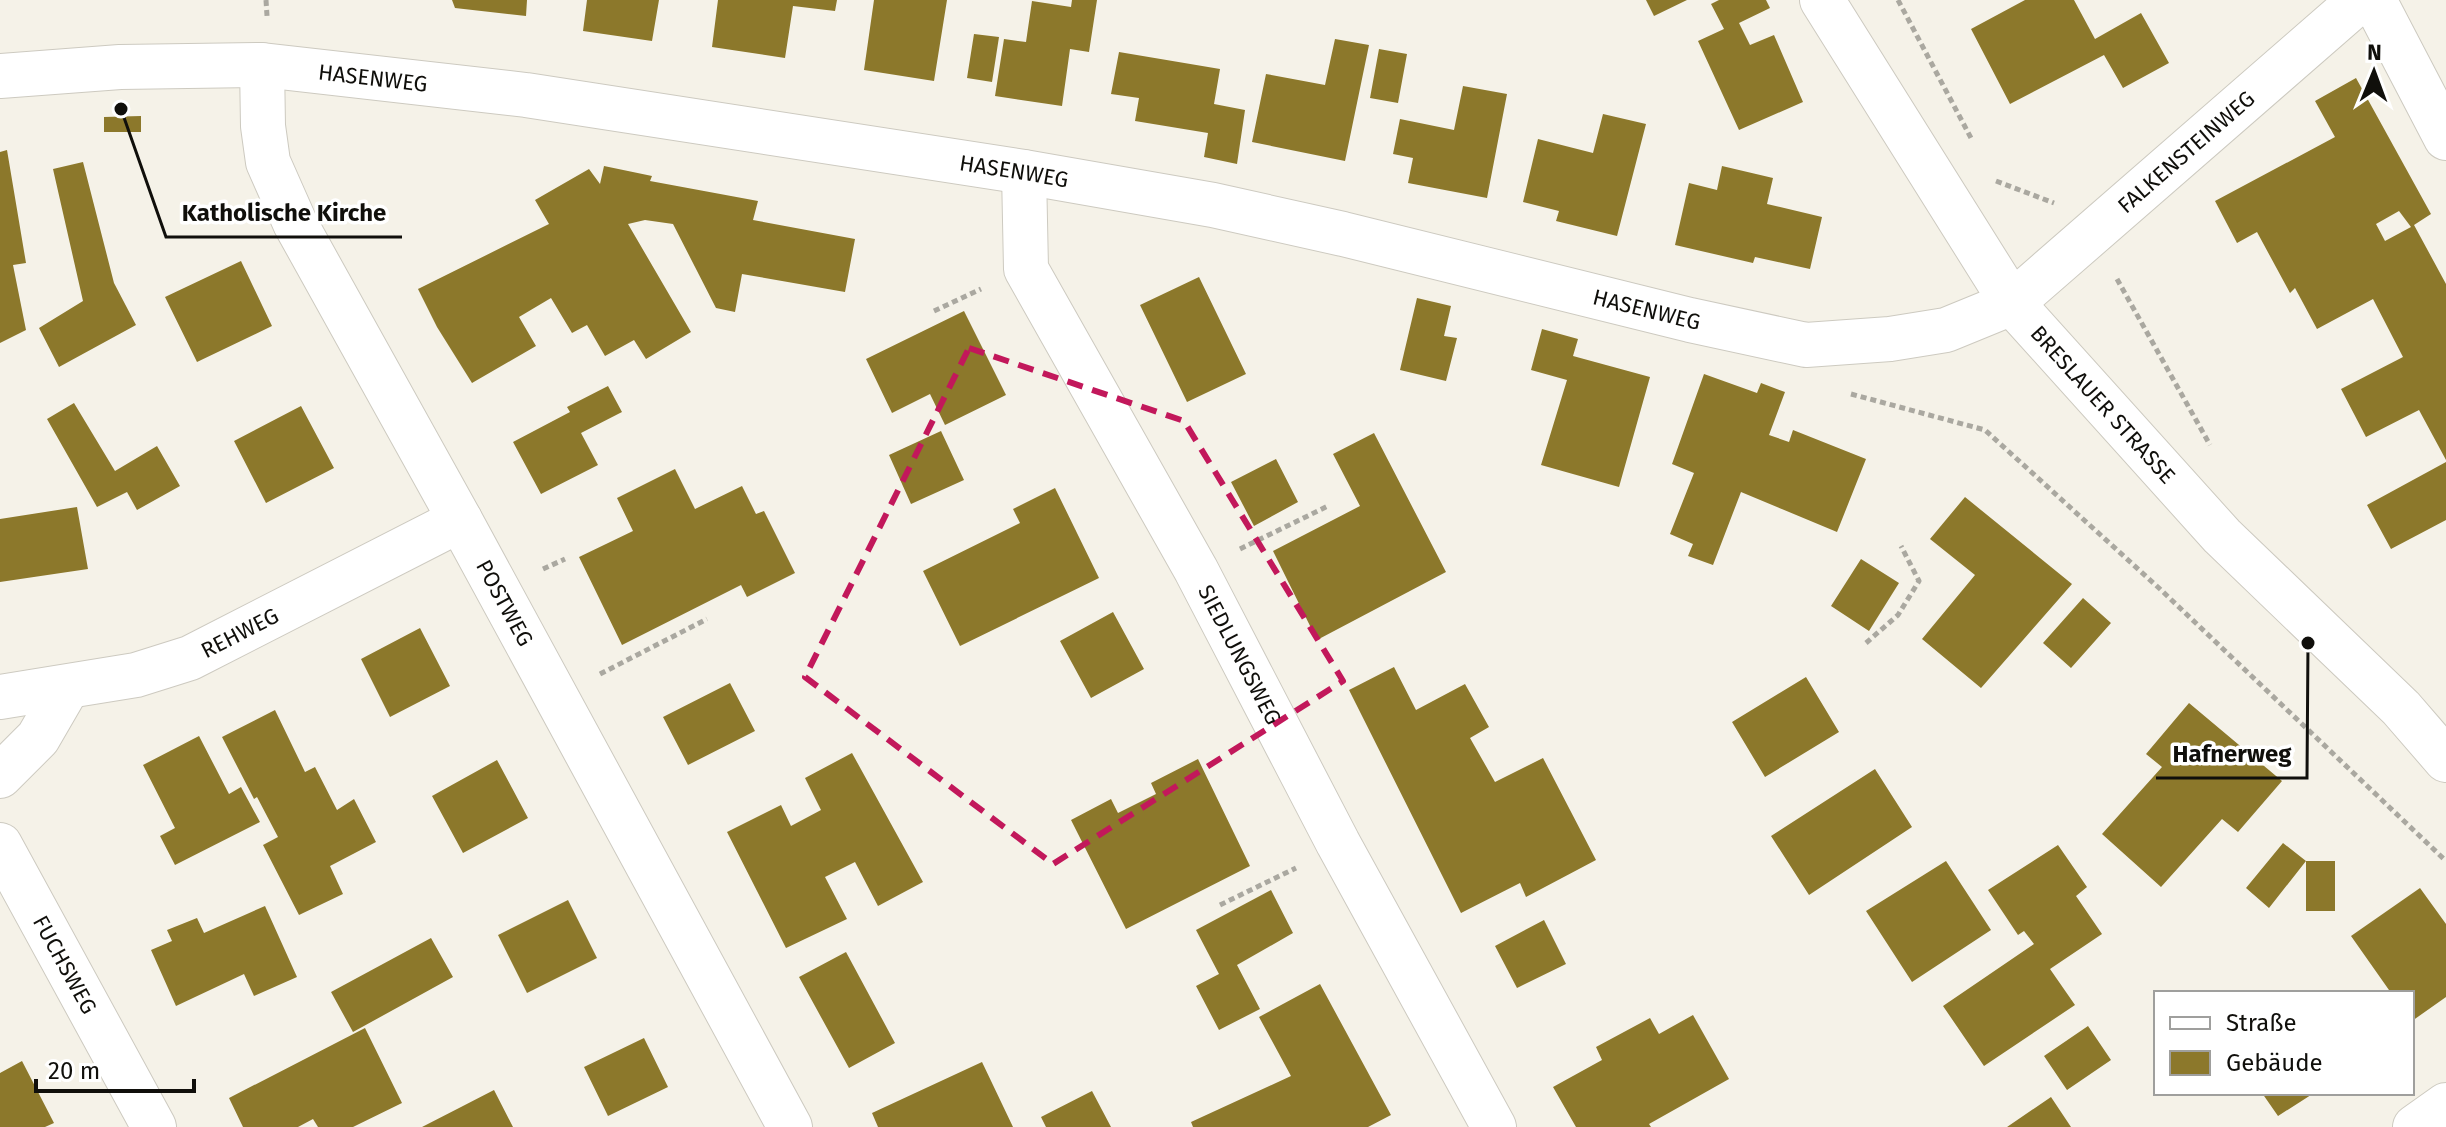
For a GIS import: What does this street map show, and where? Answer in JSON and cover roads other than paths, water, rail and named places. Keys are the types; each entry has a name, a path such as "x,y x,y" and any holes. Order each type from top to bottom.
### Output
{"street":[{"name":"BRESLAUER STRASSE","path":"1822,0 2012,303 2210,523 2401,708 2446,760"},
{"name":"FALKENSTEINWEG","path":"2012,303 2360,0"},
{"path":"2374,0 2446,138"},
{"name":"HASENWEG","path":"0,76 120,67 262,65 526,95 1024,172 1213,205 1806,345 1890,339 1946,330 2012,303"},
{"name":"POSTWEG","path":"262,65 263,126 268,162 295,223 790,1127"},
{"name":"SIEDLUNGSWEG","path":"1024,172 1026,269 1196,570 1338,843 1494,1127"},
{"name":"REHWEG","path":"0,697 136,675 190,658 460,520"},
{"path":"0,776 38,738 67,688"},
{"name":"FUCHSWEG","path":"0,845 154,1127"},
{"path":"2415,1127 2446,1105"}],"place":[{"name":"Katholische Kirche","path":"121,109"},
{"name":"Hafnerweg","path":"2308,643"}]}
